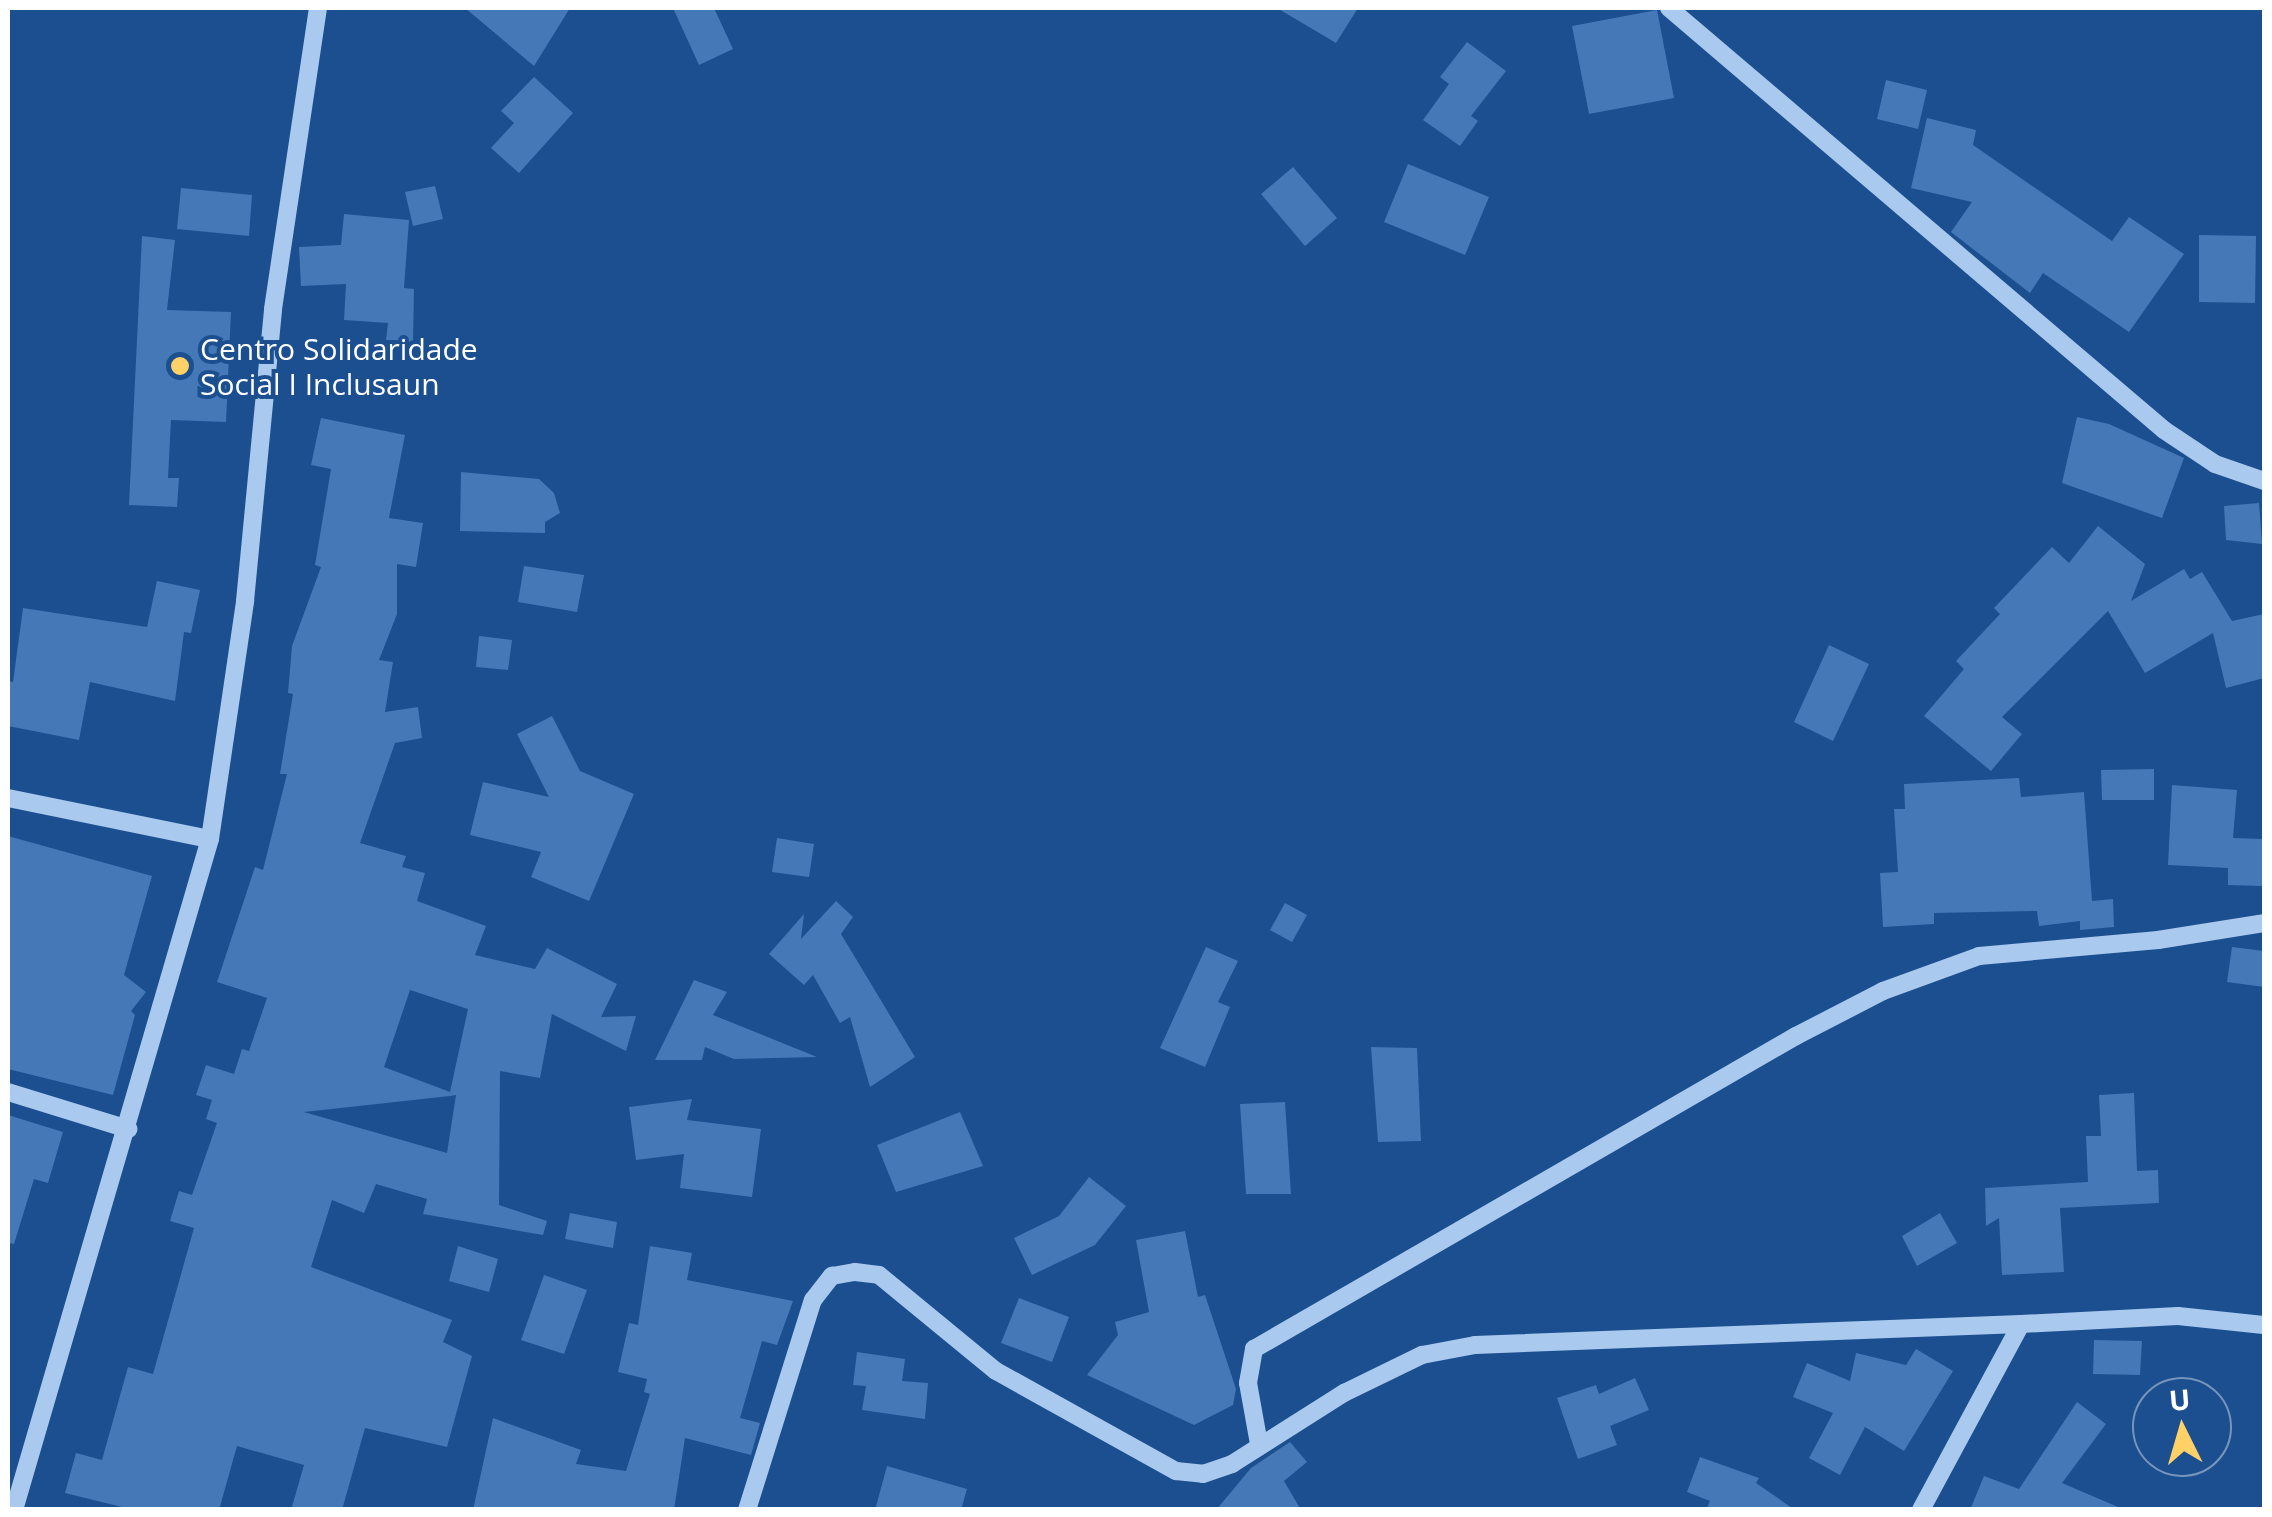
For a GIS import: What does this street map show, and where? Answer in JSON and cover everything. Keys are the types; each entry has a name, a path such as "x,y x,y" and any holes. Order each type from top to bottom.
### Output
{"street":[{"path":"14,1510 210,839 245,600 273,309 318,8"},
{"path":"1669,8 2164,430 2215,464 2264,481"},
{"path":"8,798 210,839"},
{"path":"1259,1444 1248,1383 1254,1349 1796,1036 1883,992 1979,956 2158,940 2264,923"},
{"path":"8,1092 128,1129"},
{"path":"747,1510 813,1300 832,1276 854,1272 878,1274 996,1371 1176,1471 1204,1474 1232,1464 1259,1444 1422,1355 1475,1345 2178,1316 2264,1325"},
{"path":"1920,1510 2021,1324"}],"building":[{"path":"465,8 570,8 534,66"},
{"path":"673,8 714,8 733,49 699,65"},
{"path":"1277,8 1358,8 1336,43"},
{"path":"1657,10 1674,98 1589,114 1572,26"},
{"path":"1467,42 1506,71 1471,116 1478,121 1460,146 1423,120 1449,84 1440,77"},
{"path":"534,77 573,113 519,173 491,148 514,123 501,111"},
{"path":"1886,80 1927,90 1918,129 1877,119"},
{"path":"1927,118 1976,130 1973,145 2112,241 2129,217 2184,254 2129,332 2043,273 2030,293 1951,232 1972,202 1911,188"},
{"path":"1408,164 1489,197 1465,255 1384,222"},
{"path":"1293,167 1337,218 1305,246 1261,194"},
{"path":"435,186 443,219 413,226 405,192"},
{"path":"181,188 252,195 249,236 177,229"},
{"path":"344,214 409,220 404,288 414,289 413,342 386,340 388,323 344,320 346,284 301,286 299,247 341,245"},
{"path":"2199,235 2256,236 2255,303 2199,302"},
{"name":"Centro Solidaridade Social I Inclusaun","path":"142,236 175,240 167,310 231,312 226,422 171,420 168,478 179,478 177,507 129,505"},
{"path":"2077,417 2109,424 2184,458 2162,518 2062,483"},
{"path":"321,418 405,435 389,518 423,523 416,567 397,564 397,614 379,660 393,662 385,712 418,707 422,738 395,743 360,843 406,856 402,867 425,873 417,901 486,926 475,955 535,969 547,948 617,984 601,1017 636,1016 626,1051 552,1014 540,1078 500,1071 499,1205 547,1221 543,1235 423,1214 427,1199 376,1184 364,1213 332,1200 311,1267 452,1320 443,1342 472,1356 447,1447 365,1428 342,1510 291,1510 304,1465 237,1446 219,1510 134,1510 65,1493 76,1453 102,1460 128,1367 153,1374 194,1228 170,1221 179,1191 192,1195 217,1123 206,1119 212,1100 196,1095 206,1065 234,1074 242,1049 249,1051 267,998 217,982 255,867 263,870 287,774 280,774 293,694 288,693 292,646 321,567 315,565 331,469 311,465","holes":["410,990 468,1009 450,1092 384,1067","456,1095 447,1153 304,1112 450,1096"]},
{"path":"461,472 539,479 554,493 560,513 545,522 545,533 460,531"},
{"path":"2259,503 2262,544 2226,540 2224,506"},
{"path":"2098,526 2145,564 2131,601 2184,569 2190,579 2202,572 2232,621 2264,614 2264,678 2226,688 2213,633 2145,673 2108,611 2002,717 2022,734 1991,771 1924,716 1964,669 1956,661 2000,614 1994,608 2052,547 2069,563"},
{"path":"524,566 584,575 577,612 518,602"},
{"path":"157,581 200,590 191,633 184,632 175,701 90,682 79,740 8,726 8,681 13,682 23,608 147,627"},
{"path":"479,636 512,640 508,670 476,667"},
{"path":"1829,645 1869,664 1833,741 1794,722"},
{"path":"552,716 580,771 634,794 589,901 531,877 541,852 470,835 483,782 549,797 517,734"},
{"path":"2154,769 2154,800 2102,800 2101,770"},
{"path":"2019,778 2021,797 2084,792 2092,901 2113,899 2114,927 2080,930 2080,921 2039,926 2037,911 1934,913 1934,924 1883,927 1880,873 1898,872 1894,809 1905,809 1904,784"},
{"path":"2172,785 2237,790 2233,838 2263,839 2262,886 2228,885 2228,868 2168,865"},
{"path":"8,836 152,876 124,975 146,992 131,1011 135,1015 113,1095 8,1069"},
{"path":"777,838 814,844 809,877 772,872"},
{"path":"836,901 853,917 841,934 915,1057 870,1087 850,1017 840,1023 813,975 804,985 769,954 804,914 801,939"},
{"path":"1285,903 1307,915 1292,942 1270,930"},
{"path":"1206,947 1238,961 1218,1002 1230,1007 1205,1067 1160,1048"},
{"path":"2232,947 2264,951 2264,987 2227,982"},
{"path":"694,980 727,992 713,1015 817,1057 734,1059 705,1047 702,1060 655,1060"},
{"path":"1371,1047 1417,1048 1421,1141 1378,1142"},
{"path":"2134,1093 2137,1171 2158,1170 2159,1203 2060,1208 2064,1272 2002,1275 1999,1218 1986,1226 1985,1188 2088,1182 2086,1136 2101,1136 2099,1095"},
{"path":"692,1099 687,1120 761,1129 752,1197 680,1188 684,1154 636,1160 629,1107"},
{"path":"1285,1102 1291,1194 1246,1194 1240,1104"},
{"path":"960,1112 983,1166 896,1192 877,1145"},
{"path":"8,1115 63,1132 48,1183 34,1179 14,1244 8,1243"},
{"path":"1089,1177 1126,1206 1095,1245 1032,1275 1014,1238 1059,1216"},
{"path":"570,1213 617,1222 613,1248 565,1239"},
{"path":"1940,1213 1957,1243 1917,1266 1902,1236"},
{"path":"1185,1231 1198,1297 1205,1295 1236,1389 1233,1405 1194,1425 1087,1375 1118,1335 1115,1322 1149,1312 1136,1240"},
{"path":"458,1246 498,1259 489,1292 449,1281"},
{"path":"650,1246 692,1253 687,1280 793,1301 777,1345 762,1341 740,1418 760,1423 751,1455 685,1438 674,1510 473,1510 493,1418 581,1450 576,1464 626,1471 650,1394 644,1392 647,1379 618,1372 629,1323 638,1325"},
{"path":"544,1275 587,1290 564,1354 521,1340"},
{"path":"1019,1298 1069,1317 1052,1362 1001,1343"},
{"path":"2094,1340 2142,1341 2140,1375 2093,1374"},
{"path":"1916,1349 1953,1371 1904,1451 1865,1427 1840,1475 1809,1458 1833,1413 1793,1397 1807,1363 1850,1381 1856,1353 1906,1365"},
{"path":"857,1352 905,1359 902,1381 928,1383 925,1419 862,1410 866,1386 853,1385"},
{"path":"1635,1378 1649,1410 1610,1426 1617,1445 1578,1459 1557,1398 1596,1385 1599,1394"},
{"path":"2077,1402 2106,1424 2062,1483 2125,1510 1970,1510 1984,1476 2019,1489"},
{"path":"1290,1442 1307,1462 1284,1481 1301,1510 1216,1510 1251,1468"},
{"path":"1700,1457 1759,1478 1756,1483 1795,1510 1706,1510 1710,1501 1687,1492"},
{"path":"887,1466 967,1489 961,1510 875,1510"}],"place":[{"name":"Centro Solidaridade Social I Inclusaun","path":"180,366"}]}
